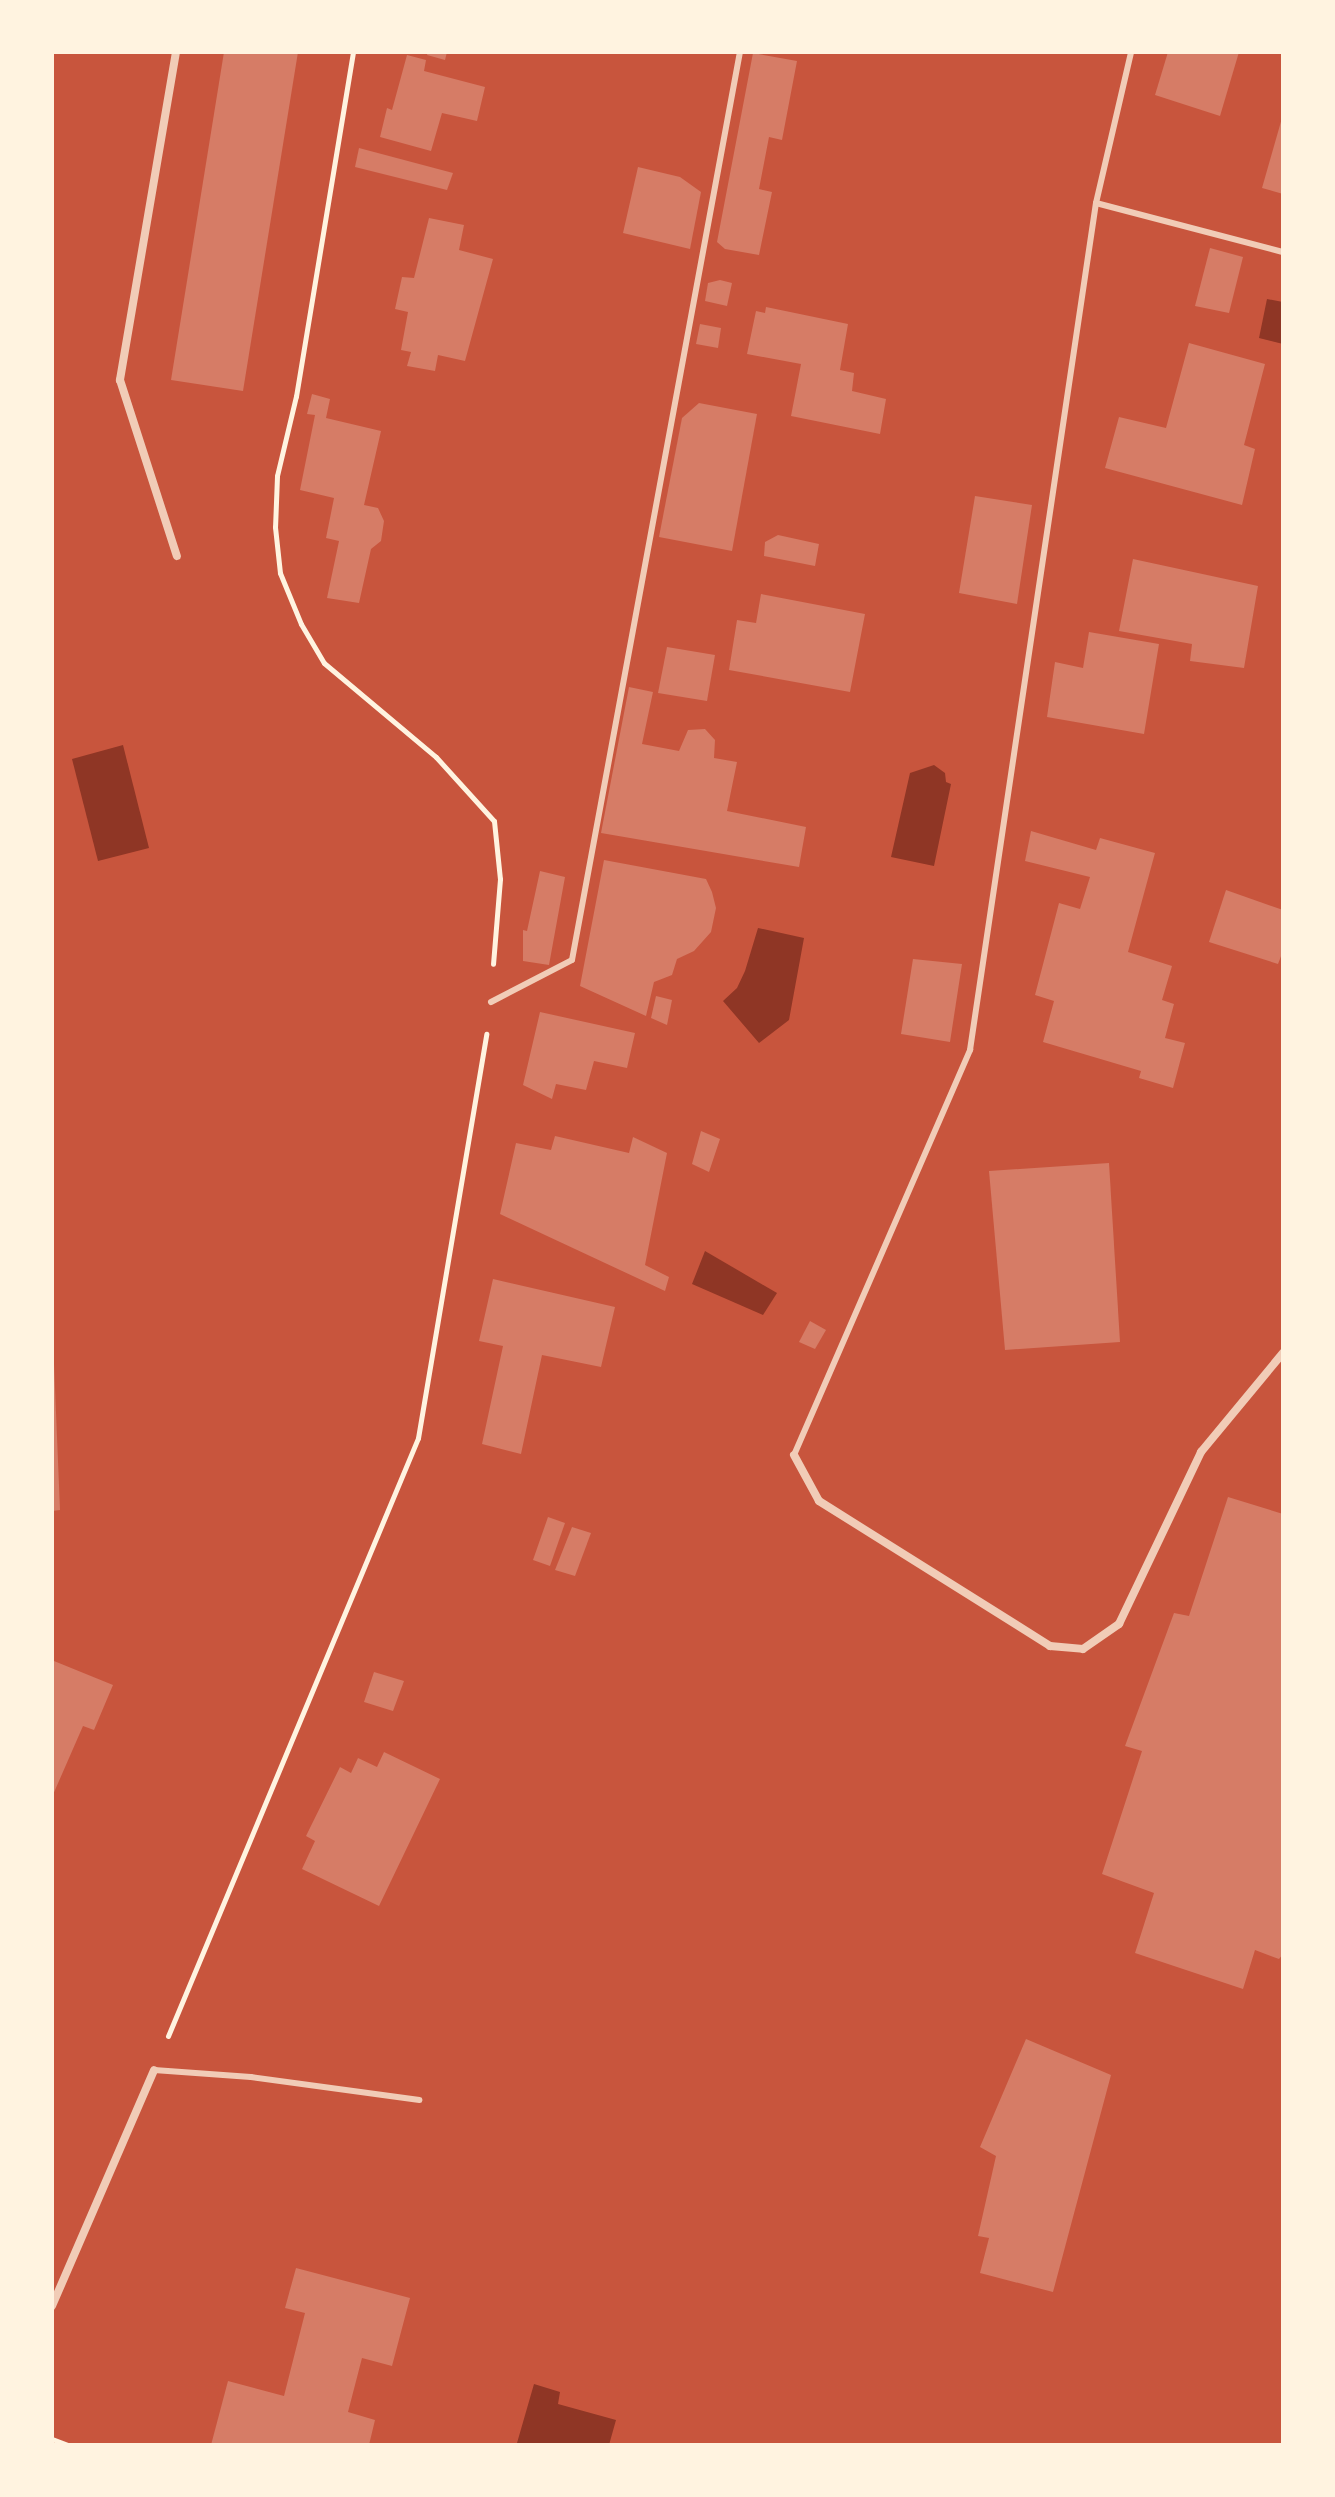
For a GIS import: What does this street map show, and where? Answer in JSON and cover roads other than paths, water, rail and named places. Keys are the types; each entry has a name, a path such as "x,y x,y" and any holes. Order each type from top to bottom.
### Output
{"street":[{"path":"176,52 120,380 177,556"},
{"path":"794,1455 819,1501 1050,1646 1083,1649 1119,1624 1201,1452 1283,1353"},
{"path":"52,2306 154,2070"}],"lane":[{"path":"491,1002 572,960 740,52"},
{"path":"794,1455 970,1050 1096,203 1131,52"},
{"path":"1096,203 1283,252"},
{"path":"154,2070 251,2077 419,2100"}]}
